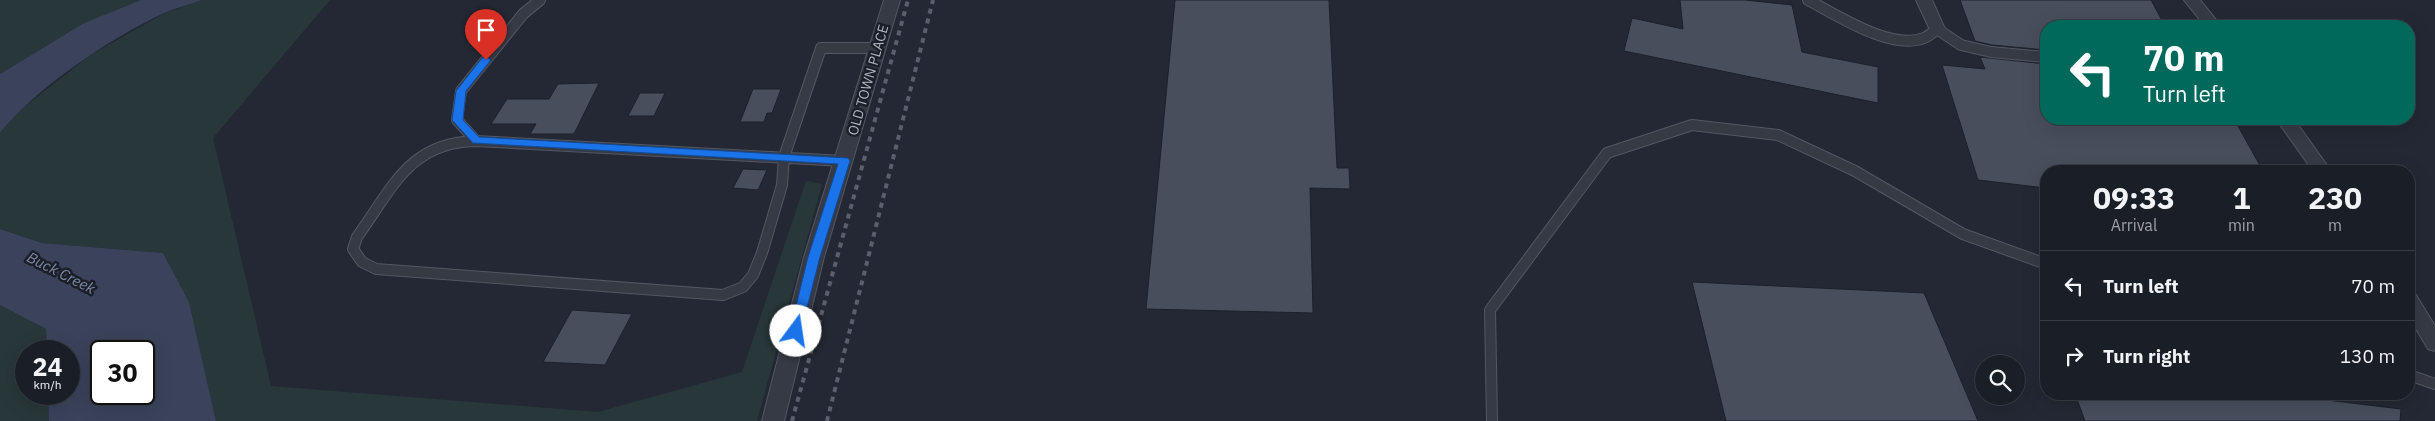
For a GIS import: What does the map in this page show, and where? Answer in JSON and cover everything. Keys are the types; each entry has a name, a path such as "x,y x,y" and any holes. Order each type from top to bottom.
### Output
{"street":[{"name":"OLD TOWN PLACE","path":"773,421 814,257 892,0"},
{"path":"1924,0 1937,30"},
{"path":"2192,0 2208,20"},
{"path":"2289,125 2318,165"},
{"path":"2415,310 2435,343"}],"lane":[{"path":"476,141 457,120 461,91 522,14 540,0"},
{"path":"1808,0 1869,31 1890,38 1908,41 1922,40 1937,30 1961,45 1992,52 2040,56"},
{"path":"844,161 784,158 476,141 456,141 439,145 423,153 410,166 357,238 353,249 358,260 365,266 376,269 723,295 743,287 753,275 762,253 782,185 784,158 821,48 877,48"},
{"path":"1492,421 1490,310 1607,153 1692,125 1778,135 1855,172 1963,234 2040,262"},
{"path":"2415,377 2435,384"}],"shaded area":[{"path":"0,0 141,0 84,23 0,74"},
{"path":"202,0 330,0 213,138 271,386 598,412 742,372 806,181 822,184 757,421 216,421 189,302 163,253 42,243 0,229 0,133 15,114 92,54 163,14"},
{"path":"0,305 46,329 46,340 15,340 15,405 48,405 49,421 0,421"}],"water":[{"path":"141,0 202,0 162,14 97,51 32,99 0,133 0,74 84,23"},
{"name":"Buck Creek","path":"0,229 42,243 163,253 189,302 216,421 49,421 48,405 80,405 80,340 46,340 46,329 0,305"}],"building":[{"path":"1175,0 1329,0 1337,168 1349,168 1350,189 1310,188 1313,313 1146,309"},
{"path":"1680,0 1745,0 1792,5 1802,52 1878,67 1878,103 1624,51 1632,18 1683,29"},
{"path":"1960,0 2151,0 2162,20 2040,20 2040,49 1992,45 1975,41"},
{"path":"1980,57 2040,63 2040,125 2237,125 2260,165 2040,165 2040,187 1978,180 1942,65 1985,69"},
{"path":"599,83 574,134 530,134 536,124 491,124 507,99 549,99 558,84"},
{"path":"753,89 781,89 772,113 767,113 764,122 740,122"},
{"path":"640,93 665,93 654,116 628,116"},
{"path":"743,169 767,170 758,190 733,188"},
{"path":"1692,282 1924,293 1978,421 1726,421"},
{"path":"572,310 632,314 605,365 543,362"},
{"path":"2077,400 2327,400 2401,409 2400,421 2085,421"}],"railway":[{"path":"792,421 908,0"},
{"path":"827,421 933,0"}],"route":[{"path":"486,60 461,91 457,120 476,141 844,161 814,257 796,331"}]}
